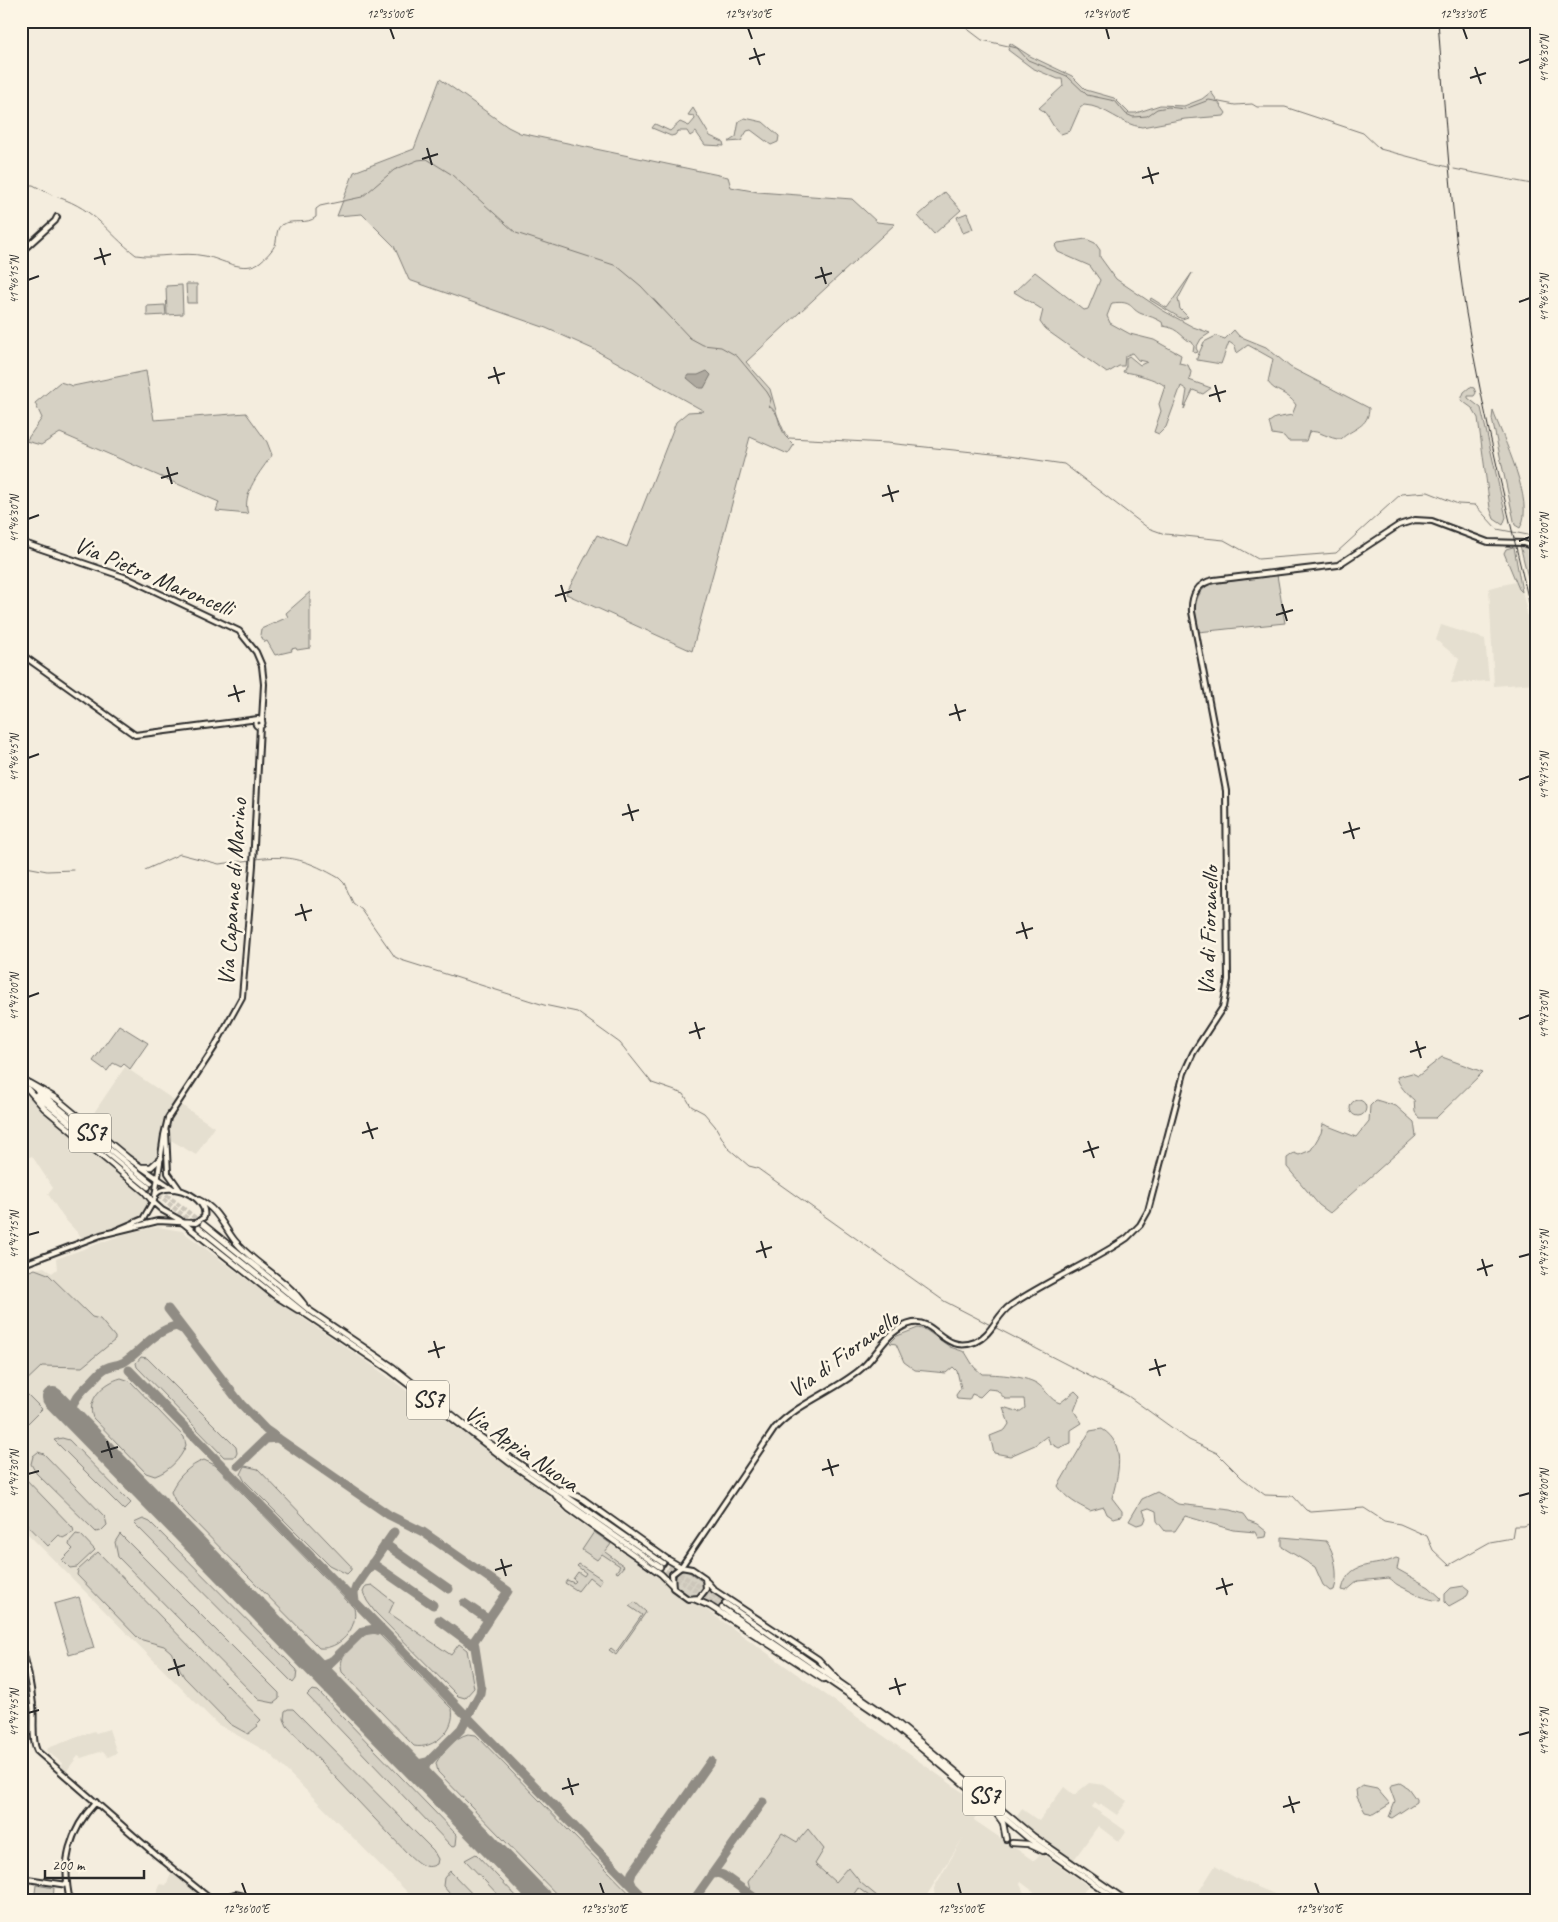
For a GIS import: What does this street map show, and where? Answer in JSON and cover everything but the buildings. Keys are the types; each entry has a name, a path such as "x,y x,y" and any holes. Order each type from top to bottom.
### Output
{"main road":[{"name":"SS7","path":"21,1077 28,1085 149,1185"},
{"name":"SS7","path":"21,1083 28,1085"},
{"path":"28,1085 57,1099 128,1158 157,1180 173,1189"},
{"path":"28,1085 44,1108 154,1199"},
{"path":"128,1158 146,1168 154,1165 161,1158"},
{"path":"199,1200 214,1210 238,1244 291,1288 308,1313"},
{"path":"182,1222 276,1297 308,1313"},
{"name":"Via Appia Nuova","path":"203,1224 308,1313"},
{"name":"Via Appia Nuova","path":"199,1228 308,1313 391,1371 502,1458 552,1488 662,1565"},
{"path":"552,1488 581,1498 667,1560 681,1567"},
{"path":"552,1488 569,1509 661,1574 672,1585"},
{"path":"707,1582 714,1590 818,1659 842,1688"},
{"path":"694,1599 710,1606 817,1676 842,1688"},
{"name":"SS7","path":"723,1605 891,1723 1028,1838 1118,1901"},
{"name":"SS7","path":"842,1688 895,1721 1033,1836 1127,1901"},
{"path":"986,1803 1003,1824 1006,1839"},
{"path":"1012,1843 1030,1844 1059,1860"}],"street":[{"path":"21,252 56,220 57,216"},
{"name":"Via di Fioranello","path":"688,1555 774,1428 786,1417 856,1372 888,1338 906,1326 924,1324 942,1338 962,1345 975,1342 988,1334 1011,1305 1116,1246 1140,1225 1151,1202 1184,1073 1193,1053 1225,1002 1228,980 1227,798 1192,612 1193,598 1198,588 1205,582 1214,580 1338,565 1402,523 1415,520 1432,521 1485,541 1526,544 1537,554"},
{"name":"Via Pietro Maroncelli","path":"21,542 127,578 239,631 256,652 262,666 264,684 259,722"},
{"path":"21,654 135,735 248,720 259,722"},
{"name":"Via Capanne di Marino","path":"154,1199 166,1129 175,1106 214,1048 242,996 254,854 259,722"},
{"name":"Via Capanne di Marino","path":"166,1129 168,1173 182,1192"},
{"path":"21,1265 143,1219 161,1190 173,1189 182,1192 199,1200 205,1208 203,1218 196,1223 160,1220 115,1231"},
{"path":"154,1199 162,1210 182,1222"},
{"path":"681,1567 692,1569 703,1576 707,1582 704,1594 694,1599 685,1598 672,1585 672,1574 681,1567 688,1555"},
{"path":"688,1555 688,1562 692,1569"},
{"path":"21,1644 31,1686 36,1749 156,1856 214,1901 238,1894 244,1895 247,1901"},
{"path":"70,1901 68,1857 73,1834 79,1822 96,1802"},
{"path":"21,1878 68,1885"}],"shaded area":[{"path":"1010,43 1030,56 1072,76 1086,90 1114,98 1129,113 1136,113 1160,105 1184,106 1202,99 1211,92 1226,113 1224,116 1185,119 1142,127 1134,126 1092,106 1084,105 1080,108 1070,131 1061,134 1054,127 1046,113 1039,108 1063,86 1062,79 1032,68 1008,50"},
{"path":"440,79 508,127 520,133 728,177 731,187 758,192 852,199 877,222 895,224 746,362 770,389 780,425 785,436 794,445 788,454 750,437 692,651 566,594 597,535 627,547 676,422 688,412 704,411 595,350 546,328 409,280 394,246 362,214 337,216 354,172 414,149"},
{"path":"693,108 710,136 723,142 724,146 705,145 696,132 690,136 687,131 678,131 675,135 671,136 652,128 655,124 670,131 680,122 689,126 695,119 694,116 688,115"},
{"path":"745,118 763,122 779,136 778,142 771,145 751,130 747,131 741,141 728,142 736,137 739,121"},
{"path":"945,192 961,210 934,234 918,216"},
{"path":"967,213 973,229 963,233 957,217"},
{"path":"1086,239 1095,243 1100,250 1100,257 1116,279 1162,310 1193,327 1210,333 1201,339 1196,348 1198,352 1195,353 1193,352 1194,346 1192,342 1174,329 1163,326 1162,322 1138,312 1128,304 1112,303 1107,316 1110,323 1130,334 1154,340 1181,355 1179,363 1188,365 1191,372 1189,380 1211,388 1203,394 1193,390 1184,409 1187,390 1181,386 1166,427 1159,434 1154,432 1161,411 1159,404 1165,386 1139,375 1123,372 1126,366 1126,358 1129,356 1140,365 1147,362 1138,360 1132,353 1125,356 1124,366 1119,366 1107,373 1045,329 1040,322 1043,310 1014,292 1035,272 1084,310 1088,309 1100,280 1090,266 1058,252 1055,246 1058,243"},
{"path":"1192,273 1178,299 1180,309 1188,317 1182,319 1150,300 1151,298 1167,308"},
{"path":"186,284 197,284 197,303 187,303"},
{"path":"182,285 183,314 167,315 166,286"},
{"path":"165,305 166,315 147,316 147,306"},
{"path":"1234,330 1239,336 1266,347 1290,367 1369,408 1366,419 1360,426 1341,439 1313,431 1309,432 1306,441 1288,441 1284,436 1272,434 1269,422 1275,418 1292,415 1296,405 1289,397 1271,386 1268,382 1273,359 1248,345 1237,353 1235,346 1229,342 1221,364 1197,360 1204,342 1216,336 1225,339"},
{"path":"146,371 154,420 246,413 267,442 272,455 250,490 247,498 248,514 216,511 219,502 60,433 41,445 26,441 42,418 35,403 60,382 73,386"},
{"path":"707,371 711,375 704,388 699,388 687,378 689,375 698,375"},
{"path":"1470,387 1474,388 1476,393 1474,396 1468,396 1468,398 1481,408 1506,517 1503,525 1494,519 1490,508 1478,418 1472,408 1461,400 1464,392"},
{"path":"1493,411 1510,452 1521,487 1524,517 1520,528 1515,525 1492,419"},
{"path":"1520,545 1528,548 1537,561 1537,614"},
{"path":"1514,547 1522,592 1504,553 1506,549"},
{"path":"1277,575 1285,623 1198,632 1195,611 1197,599 1210,584"},
{"path":"1520,581 1537,661 1537,683 1494,686 1489,588"},
{"path":"310,592 310,648 291,649 292,651 275,655 267,641 265,642 260,635 261,629 288,617 286,613"},
{"path":"1441,625 1485,639 1489,681 1451,683 1459,659 1436,640"},
{"path":"119,1025 148,1043 130,1069 124,1064 121,1067 113,1063 107,1071 93,1061"},
{"path":"1442,1057 1483,1072 1436,1118 1419,1118 1415,1112 1414,1100 1406,1093 1397,1077 1412,1073 1418,1076"},
{"path":"125,1067 214,1127 196,1155 164,1136 153,1202 143,1219 85,1241 63,1217 48,1194 53,1188 32,1156 21,1160 21,1077 39,1087 87,1123"},
{"path":"1358,1100 1366,1108 1358,1116 1350,1108"},
{"path":"1376,1100 1396,1106 1414,1122 1416,1136 1330,1213 1319,1205 1287,1167 1287,1158 1294,1153 1299,1155 1311,1150 1321,1133 1323,1124 1356,1137 1369,1121 1370,1106"},
{"path":"158,1227 182,1231 261,1290 369,1363 542,1490 566,1513 662,1580 678,1596 697,1603 982,1806 974,1820 1034,1861 1041,1853 1088,1886 1077,1901 1046,1901 1021,1882 1024,1893 1023,1901 935,1901 934,1888 963,1838 925,1898 928,1901 416,1901 269,1753 217,1724 21,1527 21,1272 44,1267 52,1273 57,1269 56,1259 130,1232"},
{"path":"35,1269 48,1274 92,1317 100,1319 115,1337 115,1340 82,1367 42,1366 21,1386 21,1274"},
{"path":"918,1328 926,1330 950,1347 965,1352 974,1367 982,1374 1028,1379 1039,1385 1054,1400 1060,1403 1075,1391 1080,1396 1074,1411 1082,1423 1071,1430 1071,1443 1059,1448 1050,1443 1047,1436 1035,1445 1010,1456 994,1453 990,1436 1005,1430 1009,1424 1003,1407 1019,1412 1025,1408 1024,1399 1005,1399 997,1390 988,1389 980,1397 972,1394 969,1400 957,1399 956,1395 961,1388 957,1371 953,1367 946,1373 915,1370 904,1362 896,1344 890,1343 897,1336"},
{"path":"141,1357 147,1358 236,1447 237,1453 235,1457 224,1457 137,1367 136,1363"},
{"path":"121,1378 130,1381 184,1437 186,1445 178,1460 170,1468 155,1476 146,1473 93,1418 92,1405 98,1393 114,1380"},
{"path":"21,1388 42,1409 21,1430"},
{"path":"1102,1429 1110,1435 1118,1451 1118,1470 1112,1498 1122,1511 1122,1516 1113,1518 1107,1514 1104,1507 1090,1511 1076,1503 1068,1498 1058,1486 1090,1431"},
{"path":"62,1438 69,1440 131,1503 124,1510 54,1440"},
{"path":"38,1452 44,1454 105,1517 107,1525 101,1531 96,1532 36,1473 31,1464 33,1456"},
{"path":"204,1460 215,1465 354,1608 355,1616 353,1623 346,1636 340,1641 326,1648 319,1648 176,1503 171,1492 176,1482 189,1469"},
{"path":"245,1466 258,1469 351,1566 351,1570 347,1574 329,1565 244,1480 241,1474"},
{"path":"21,1474 73,1528 74,1532 63,1538 59,1535 48,1546 21,1518"},
{"path":"1157,1492 1178,1504 1231,1510 1244,1514 1249,1521 1257,1524 1267,1532 1266,1537 1258,1538 1255,1532 1233,1530 1185,1516 1175,1531 1165,1531 1157,1521 1156,1511 1149,1508 1143,1510 1146,1518 1144,1523 1137,1525 1129,1521 1142,1499"},
{"path":"143,1519 150,1522 297,1670 296,1679 293,1683 134,1523"},
{"path":"594,1532 611,1544 605,1552 624,1566 618,1573 616,1572 620,1566 602,1554 597,1560 582,1550"},
{"path":"76,1534 81,1535 95,1550 77,1567 70,1568 62,1560 73,1549 69,1545"},
{"path":"120,1534 279,1693 279,1699 274,1703 259,1700 118,1557 115,1542"},
{"path":"1282,1537 1326,1541 1332,1551 1335,1565 1336,1579 1334,1590 1330,1591 1323,1585 1315,1567 1282,1547"},
{"path":"98,1552 261,1720 257,1724 258,1726 248,1734 230,1724 184,1677 171,1652 164,1646 139,1639 77,1575 78,1570"},
{"path":"1396,1558 1399,1559 1397,1569 1429,1587 1441,1598 1440,1601 1418,1595 1389,1578 1358,1581 1346,1591 1342,1590 1345,1580 1350,1573 1364,1566"},
{"path":"579,1564 602,1579 599,1585 589,1577 578,1591 565,1583 567,1580 574,1583 576,1581 573,1579 578,1572 584,1576 586,1573 577,1566"},
{"path":"686,1570 703,1582 704,1589 697,1596 688,1596 675,1585 677,1573"},
{"path":"372,1585 394,1602 389,1613 451,1655 459,1644 467,1650 474,1688 465,1698 458,1696 375,1612 363,1592 366,1586"},
{"path":"1464,1586 1469,1590 1467,1596 1449,1606 1445,1602 1445,1594 1451,1588"},
{"path":"710,1590 726,1601 720,1610 703,1600"},
{"path":"79,1597 94,1648 69,1655 54,1604"},
{"path":"635,1602 646,1612 616,1655 609,1650 611,1648 616,1652 642,1615 629,1606"},
{"path":"370,1633 379,1634 452,1709 451,1724 447,1731 429,1745 414,1746 342,1672 342,1659 348,1648 364,1635"},
{"path":"21,1690 25,1728 21,1764"},
{"path":"312,1690 318,1691 457,1835 456,1845 452,1847 307,1695"},
{"path":"293,1709 433,1850 438,1859 437,1864 429,1867 425,1866 418,1863 408,1854 287,1726 284,1719 285,1711"},
{"path":"109,1729 117,1753 108,1757 103,1751 81,1758 78,1756 65,1773 60,1768 62,1763 47,1751 48,1748 94,1731 96,1733"},
{"path":"468,1734 476,1735 637,1901 563,1901 438,1772 436,1763 449,1745"},
{"path":"1089,1783 1104,1785 1127,1801 1117,1815 1101,1804 1099,1806 1095,1803 1092,1807 1126,1831 1119,1842 1098,1826 1073,1861 1031,1832 1016,1818 1022,1809 1039,1821 1064,1787 1074,1795"},
{"path":"1400,1783 1408,1788 1416,1802 1392,1818 1389,1817 1395,1802 1390,1788 1392,1785"},
{"path":"1362,1786 1377,1789 1390,1804 1374,1814 1365,1812 1357,1797 1356,1790"},
{"path":"808,1829 824,1849 815,1864 835,1882 848,1867 861,1883 883,1901 876,1901 858,1888 849,1901 766,1901 750,1890 748,1882 782,1833 797,1842"},
{"path":"476,1854 521,1901 504,1901 465,1860"},
{"path":"1215,1866 1236,1878 1291,1901 1193,1901"},
{"path":"450,1871 479,1901 456,1901 443,1886 444,1878"},
{"path":"172,1872 205,1899 205,1901 184,1901 156,1895 160,1884 166,1885"},
{"path":"36,1885 54,1888 53,1901 34,1901"}],"waterway":[{"path":"694,21 699,21"},
{"path":"957,21 982,40 1017,48 1028,60 1067,76 1087,95 1115,101 1126,114 1133,117 1147,116 1157,109 1168,107 1185,109 1209,100 1235,105 1252,104 1257,107 1285,107 1363,133 1380,149 1448,167"},
{"path":"58,197 92,215 136,255 196,255 247,267 260,262 271,252 275,245 279,228 283,224 309,221 316,217 316,209 320,206 362,197 394,170 418,160 427,159 451,174 516,233 617,266 641,286 690,338 703,345 721,347 737,356 767,392 771,399 769,406 776,413 783,430 789,438 887,443 1002,455 1064,464 1148,528 1165,534 1224,540 1258,559 1336,553 1401,494 1428,492 1458,504 1475,505 1497,529 1528,535 1537,542"},
{"path":"1454,169 1537,185"},
{"path":"21,185 33,185 52,195"},
{"path":"145,870 180,854 219,864 252,860"},
{"path":"256,859 280,857 299,860 339,878 344,883 353,903 362,910 395,957 401,960 544,1005 577,1012 620,1043 652,1083 684,1094 691,1106 704,1113 715,1126 728,1148 749,1166 757,1168 944,1301 1128,1396 1189,1440 1217,1453 1242,1478 1265,1495 1293,1496 1306,1510 1311,1512 1364,1508 1384,1521 1400,1524 1427,1536 1433,1550 1449,1565 1490,1542 1512,1538 1514,1526 1529,1524 1537,1526"},
{"path":"21,866 47,871 73,870"}],"taxiway":[{"path":"168,1309 241,1404 266,1430 389,1515 423,1532 508,1591 474,1641 481,1686 480,1693 461,1729 426,1764 424,1772 429,1784"},
{"path":"78,1424 72,1412 75,1401 100,1372 108,1367 124,1362 161,1332 176,1326 182,1329"},
{"path":"129,1370 647,1901"},
{"path":"238,1466 266,1439 278,1438"},
{"path":"355,1602 354,1593 356,1587 394,1532"},
{"path":"385,1544 449,1589"},
{"path":"372,1563 433,1605"},
{"path":"464,1603 489,1620"},
{"path":"439,1620 473,1645"},
{"path":"330,1683 326,1672 328,1665 363,1631 375,1629 384,1632"},
{"path":"309,1661 321,1665 331,1661"},
{"path":"405,1758 414,1765 427,1762"},
{"path":"633,1887 630,1880 632,1873 711,1761"},
{"path":"693,1901 763,1802"},
{"path":"711,1875 717,1873 723,1875 759,1901"}],"runway":[{"path":"53,1398 543,1901"}],"tunnel":[{"path":"151,1183 203,1224"},
{"path":"148,1187 199,1228"},
{"path":"663,1563 725,1603"},
{"path":"660,1567 722,1608"}],"railway":[{"path":"1438,21 1452,200 1465,307 1489,431 1537,636"},
{"path":"21,1676 27,1728 21,1781"}]}
